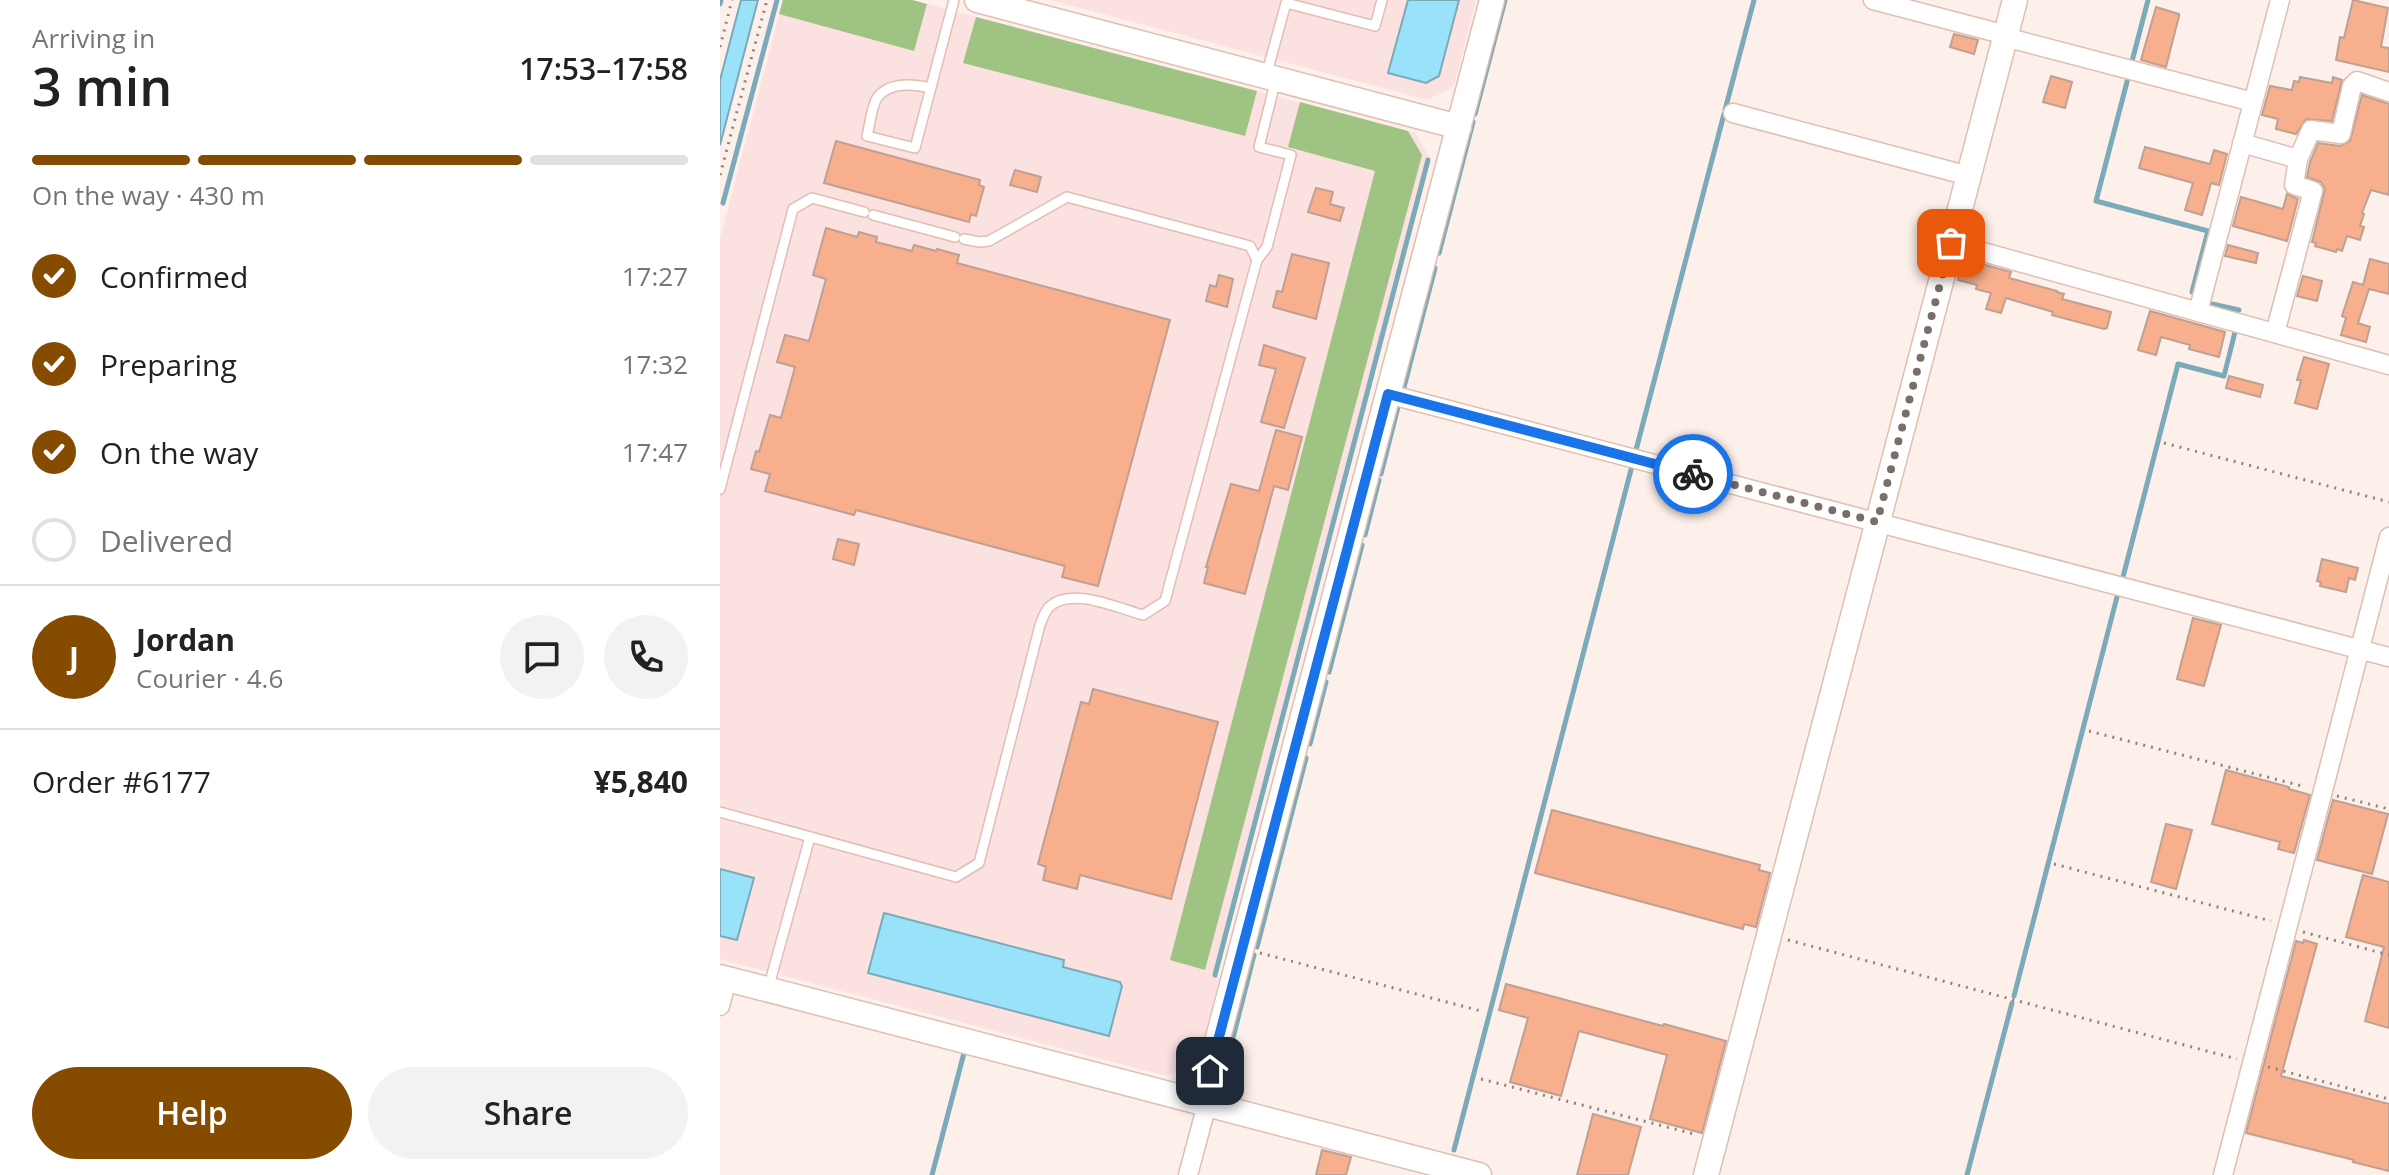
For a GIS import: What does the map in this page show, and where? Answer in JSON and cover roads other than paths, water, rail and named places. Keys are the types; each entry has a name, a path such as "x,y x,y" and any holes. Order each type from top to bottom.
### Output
{"street":[{"path":"977,0 1459,127"},
{"path":"1188,1175 1242,948 1492,0"},
{"path":"1873,0 2253,102"},
{"path":"1706,1175 2015,0"},
{"path":"2198,312 2280,0"},
{"path":"2275,333 2313,191 2294,185 2298,159 2311,130 2341,134 2352,86 2357,81 2389,92"},
{"path":"1733,113 1969,176"},
{"path":"2242,143 2298,159"},
{"path":"1951,243 2389,365"},
{"path":"1388,394 2389,657"},
{"path":"2223,1175 2389,537"},
{"path":"720,1006 724,978 1479,1175"}],"lane":[{"path":"931,88 902,85 887,90 877,99 867,136 915,148 931,88 954,0"},
{"path":"720,812 956,877 979,863 1040,625 1048,608 1064,597 1085,598 1143,615 1165,601 1257,260 1267,247 1291,155 1259,147 1286,3 1375,26 1382,0"},
{"path":"720,489 793,209 812,198 979,242 989,241 1067,197 1250,246 1257,260"},
{"path":"768,989 810,837"}],"water":[{"path":"741,0 758,0 720,145 720,80"},
{"path":"1408,0 1459,0 1439,76 1426,83 1388,73"},
{"path":"720,869 754,878 737,940 720,936"},
{"path":"884,913 1064,960 1063,967 1120,982 1122,986 1109,1036 868,973"}],"waterway":[{"path":"720,4 721,0"},
{"path":"723,203 777,0"},
{"path":"1475,114 1505,0"},
{"path":"1725,110 1754,0"},
{"path":"2131,65 2148,0"},
{"path":"2128,78 2096,201 2208,231 2192,292"},
{"path":"1636,450 1724,114"},
{"path":"1439,253 1473,122"},
{"path":"1215,975 1428,160"},
{"path":"1404,387 1435,268"},
{"path":"2212,304 2239,310"},
{"path":"2123,577 2178,364 2224,376 2236,328"},
{"path":"1381,474 1398,407"},
{"path":"1454,1150 1632,466"},
{"path":"1365,535 1379,480"},
{"path":"1329,672 1362,545"},
{"path":"2014,996 2118,593"},
{"path":"1310,744 1326,682"},
{"path":"1257,947 1306,758"},
{"path":"1218,1097 1254,955"},
{"path":"1967,1175 2012,1003"},
{"path":"932,1175 964,1053"}]}
